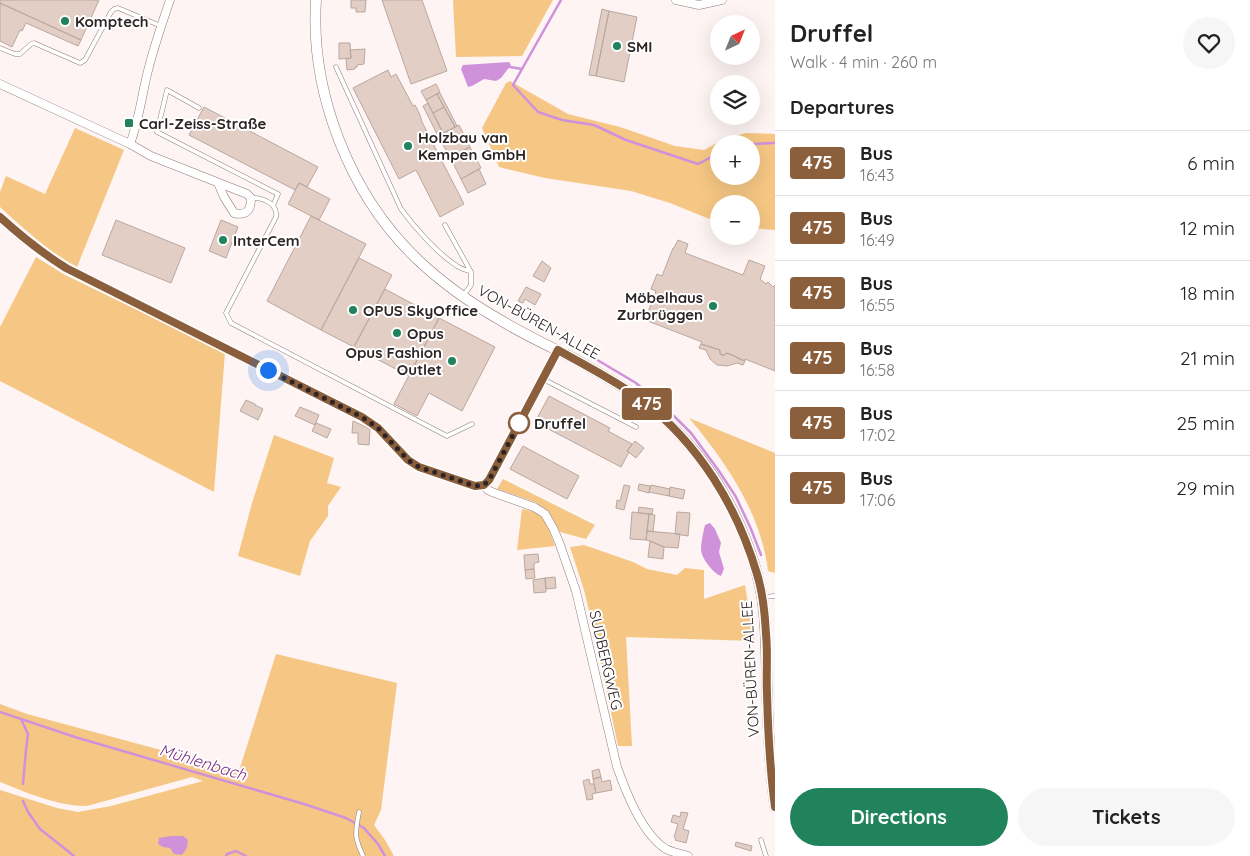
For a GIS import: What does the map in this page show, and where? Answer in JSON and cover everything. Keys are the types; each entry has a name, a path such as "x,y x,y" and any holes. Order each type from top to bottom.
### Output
{"street":[{"path":"130,144 136,127 146,78 170,0"},
{"name":"VON-BÜREN-ALLEE","path":"316,0 316,36 322,81 329,112 349,163 365,193 391,230 416,258 447,285 463,296 501,321 558,350 642,400 676,430 721,488 742,532 755,567 762,597 766,635 767,695 775,807"},
{"path":"676,0 699,5 722,0"},
{"path":"0,84 130,144 151,156 218,182 248,194 251,198 251,205 246,213 241,215 234,213 224,197 218,182"},
{"name":"SUDBERGWEG","path":"0,217 22,237 66,268 362,417 378,428 408,460 419,467 475,486 484,485 492,492 534,507 545,514 554,528 576,591 617,767 625,789 647,831 657,842 667,849 688,856"},
{"path":"484,485 489,480 558,350"}],"lane":[{"path":"0,48 20,54 34,43 80,63 85,60 114,9 118,8 161,26"},
{"path":"336,67 401,209 415,228 439,251 457,266 471,272"},
{"path":"199,108 167,90 157,132 278,194 273,206"},
{"path":"251,198 258,197 267,201 273,206 276,217 226,313 231,323 447,436 472,424"},
{"path":"445,225 471,272 471,285 463,296"},
{"path":"543,379 636,427"},
{"path":"762,597 775,596"},
{"path":"359,812 355,834 363,856"},
{"path":"760,840 766,856"}],"shaded area":[{"path":"453,0 553,0 522,56 456,57"},
{"path":"509,62 511,65 501,78 496,81 484,79 468,87 461,69 463,65"},
{"path":"510,81 568,114 620,127 675,146 704,150 710,147 710,185 760,185 760,135 739,135 746,133 775,134 775,230 760,229 760,195 710,195 710,219 670,203 631,191 545,178 499,167 482,128 506,83"},
{"path":"75,128 124,150 77,267 46,247 0,207 0,192 6,176 45,194"},
{"path":"36,257 65,275 225,352 214,492 0,381 0,327"},
{"path":"689,418 775,453 775,573 768,571 758,529 740,489 716,452"},
{"path":"274,435 334,458 327,483 341,487 328,506 328,516 310,541 300,576 238,556 252,503"},
{"path":"503,479 595,525 586,539 560,532 548,511 535,502 497,489"},
{"path":"522,509 541,516 555,546 517,550"},
{"path":"710,523 721,543 719,552 724,569 721,576 708,565 701,550 705,525"},
{"path":"584,545 633,562 647,569 677,575 685,568 704,570 704,599 745,585 754,641 626,637 632,746 618,746 595,635 584,590 570,547"},
{"path":"276,654 397,683 381,810 374,825 394,856 0,856 0,790 57,808 78,812 111,806 203,781 192,777 87,806 65,804 21,790 0,782 0,704 27,714 239,771"},
{"path":"183,836 188,840 187,848 182,855 174,854 170,848 158,844 159,838"}],"building":[{"name":"Komptech","path":"0,0 99,0 81,40 0,3"},
{"path":"351,0 366,0 365,12 356,12 356,8 351,8"},
{"path":"382,0 422,0 447,71 411,84"},
{"path":"0,3 81,40 78,46 26,23 22,31 20,30 12,47 0,41"},
{"path":"602,9 609,11 596,76 589,75"},
{"name":"SMI","path":"609,11 637,17 624,82 596,76"},
{"path":"339,43 350,43 351,58 339,59"},
{"path":"365,49 364,64 357,65 355,69 347,70 346,59 351,58 350,50"},
{"name":"Holzbau van Kempen GmbH","path":"388,70 391,77 396,74 413,106 415,105 464,204 440,217 416,170 399,179 353,88"},
{"path":"436,84 440,92 426,100 421,91"},
{"path":"440,93 457,126 455,127 437,94"},
{"path":"437,94 444,107 433,113 426,100"},
{"path":"428,103 443,133 438,136 423,106"},
{"path":"204,107 318,167 307,187 299,183 295,190 189,135"},
{"path":"444,107 455,127 443,133 433,113"},
{"path":"459,125 470,147 450,157 438,136"},
{"path":"470,147 481,168 461,179 450,157"},
{"path":"479,169 486,184 468,193 461,179"},
{"path":"299,183 330,199 319,220 288,204"},
{"path":"311,216 366,244 321,330 267,301"},
{"path":"116,220 185,248 171,283 102,255"},
{"name":"InterCem","path":"221,220 238,227 226,258 209,251"},
{"name":"Möbelhaus Zurbrüggen","path":"678,240 688,244 685,253 743,275 749,260 765,266 760,279 766,284 768,282 773,287 775,285 775,371 727,353 722,355 720,350 645,320 656,291 651,289 657,274 662,276"},
{"name":"OPUS SkyOffice","path":"359,258 392,275 354,347 321,330"},
{"path":"542,261 551,268 544,282 533,276"},
{"path":"526,287 541,294 535,305 525,299 523,303 518,301"},
{"name":"Opus","path":"385,289 439,318 409,376 354,347"},
{"name":"Opus Fashion Outlet","path":"439,318 495,347 462,411 429,393 417,416 394,404"},
{"path":"701,344 720,350 722,355 727,353 745,361 743,365 737,363 727,366 717,365 710,359 706,350 699,348"},
{"path":"549,396 610,428 608,431 632,444 621,467 535,422"},
{"path":"246,400 263,409 258,420 240,411"},
{"path":"300,407 319,415 315,425 295,416"},
{"path":"353,421 370,429 369,445 358,444 358,433 352,433"},
{"path":"316,423 331,429 327,438 312,431"},
{"path":"635,441 644,448 636,458 627,451"},
{"path":"523,446 579,476 567,499 510,469"},
{"path":"639,484 650,486 649,493 638,490"},
{"path":"624,485 630,486 624,510 616,508 617,500 620,501"},
{"path":"651,485 670,489 669,496 649,492"},
{"path":"670,487 685,490 683,499 669,496"},
{"path":"639,507 653,509 652,514 638,513"},
{"path":"632,512 649,514 646,540 630,539"},
{"path":"677,512 690,513 688,536 675,534"},
{"path":"649,514 655,515 653,532 647,531"},
{"path":"647,531 680,534 678,548 664,547 646,540"},
{"path":"650,541 664,547 663,559 648,557"},
{"path":"538,554 539,562 534,563 534,569 525,570 524,555"},
{"path":"534,569 535,578 526,579 525,570"},
{"path":"555,577 556,588 546,589 545,578"},
{"path":"545,578 546,592 534,593 533,580"},
{"path":"599,769 601,777 593,779 592,771"},
{"path":"601,777 602,782 610,780 612,790 596,793 593,779"},
{"path":"589,779 590,784 594,784 596,793 592,794 593,799 587,800 583,781"},
{"path":"681,812 688,813 683,829 689,831 686,843 675,840 676,838 674,837 678,824 671,822 673,815 680,817"},
{"path":"736,842 752,846 751,851 735,846"}],"waterway":[{"path":"561,0 513,85 538,112 562,120 594,125 626,140 698,164 710,158"},
{"path":"510,67 522,69"},
{"path":"760,144 775,143"},
{"path":"594,358 636,383 691,433 736,497 761,555"},
{"name":"Mühlenbach","path":"0,712 75,737 346,818 364,828 378,844 385,856"},
{"path":"21,719 28,734 23,784"},
{"path":"23,801 40,829 74,856"},
{"path":"226,856 236,851 246,856"}],"bus line":[{"name":"475","path":"0,217 22,237 66,268 362,417 378,428 400,453 419,467 475,486 484,485 489,480 558,350 642,400 676,430 721,488 742,532 757,575 762,597 766,635 767,695 775,807"}],"place":[{"name":"Komptech","path":"65,21"},
{"name":"SMI","path":"617,46"},
{"name":"Carl-Zeiss-Straße","path":"129,123"},
{"name":"Holzbau van Kempen GmbH","path":"408,146"},
{"name":"InterCem","path":"223,240"},
{"name":"Möbelhaus Zurbrüggen","path":"713,306"},
{"name":"OPUS SkyOffice","path":"353,310"},
{"name":"Opus","path":"397,333"},
{"name":"Opus Fashion Outlet","path":"452,361"},
{"name":"Druffel","path":"519,423"}],"route":[{"path":"268,370 362,417 378,428 400,453 419,467 475,486 484,485 489,480 519,423"}]}
